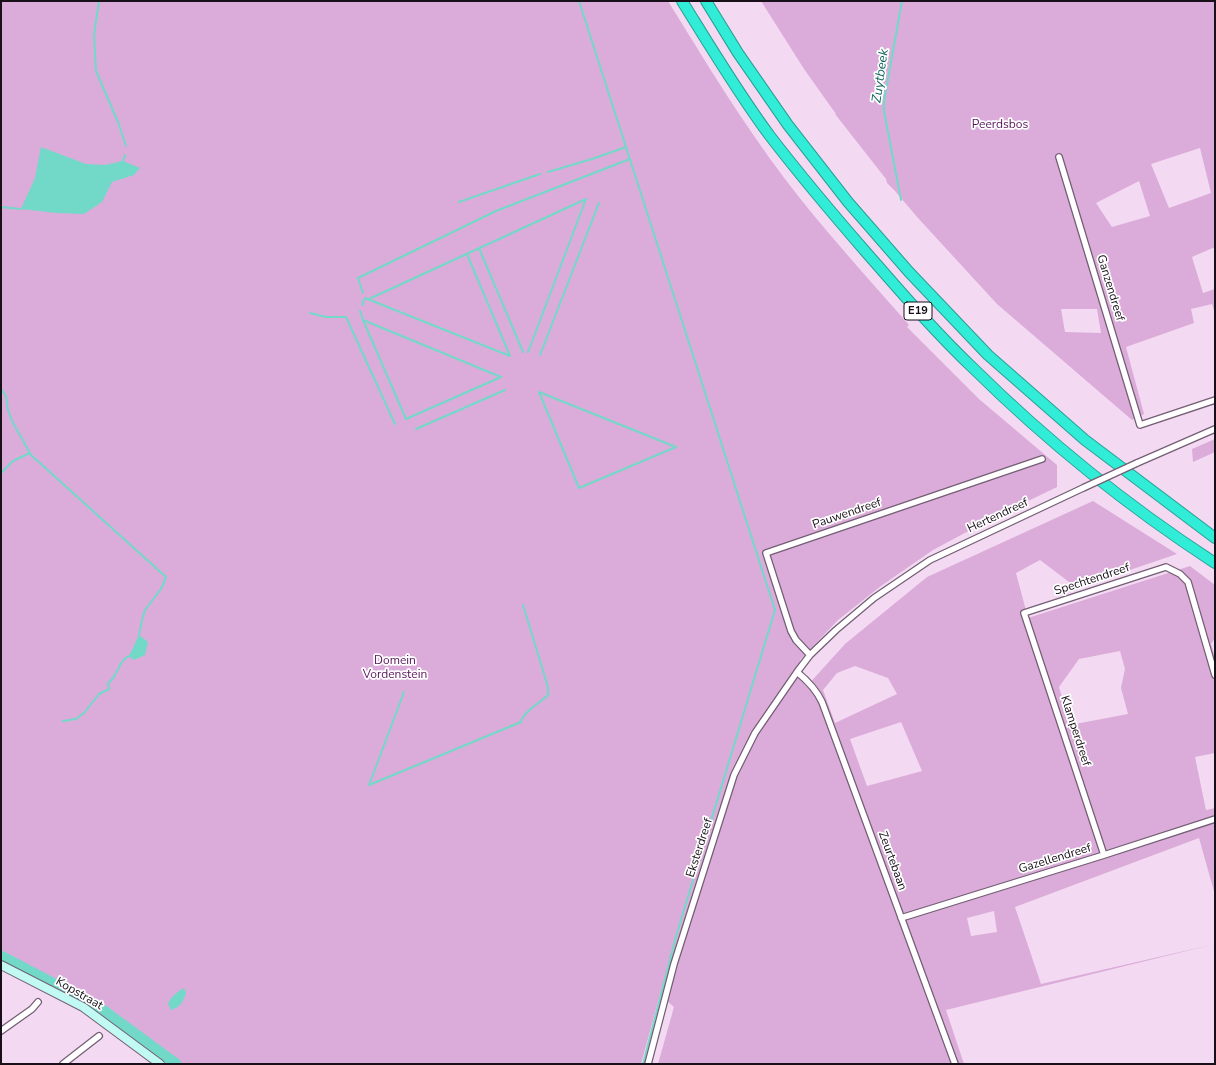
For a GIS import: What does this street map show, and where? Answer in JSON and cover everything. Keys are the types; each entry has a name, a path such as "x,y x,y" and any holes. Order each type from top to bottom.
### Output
{"highway":[{"name":"E19","path":"682,1 722,65 770,135 834,216 895,286 973,369 1070,457 1178,539 1215,563"},
{"name":"E19","path":"706,1 738,53 788,125 848,202 909,272 988,355 1085,440 1215,538"}],"main road":[{"name":"Kopstraat","path":"1,965 83,1007 160,1064"}],"street":[{"name":"Ganzendreef","path":"1059,157 1140,425 1215,400"},
{"name":"Hertendreef","path":"810,656 836,630 874,598 930,560 1137,463 1215,429"},
{"name":"Pauwendreef","path":"810,656 796,640 791,631 766,553 1042,459"},
{"name":"Spechtendreef","path":"1024,613 1166,567 1180,574 1188,582 1215,675"},
{"name":"Klamperdreef","path":"1024,613 1104,855"},
{"name":"Eksterdreef","path":"648,1064 674,964 734,775 755,733 797,672 810,656"},
{"name":"Zeurtebaan","path":"797,672 811,684 818,693 822,702 955,1064"},
{"name":"Gazellendreef","path":"901,918 1104,855 1215,818"},
{"path":"1,1031 32,1009 38,1002"},
{"path":"63,1064 99,1036"}],"green space":[{"name":"Domein Vordenstein","path":"1,1 668,1 724,91 785,179 814,216 909,325 907,327 979,399 1057,465 1057,487 991,519 933,550 881,586 838,620 800,660 807,686 845,644 927,577 1093,501 1177,554 1077,588 1040,560 1016,573 1028,618 1190,566 1215,585 1215,638 1211,644 1215,657 1215,753 1195,757 1206,810 1215,808 1215,895 1199,838 1015,907 1041,984 1215,944 946,1010 964,1064 658,1064 674,1007 660,995 641,1064 174,1064 104,1013 1,959","holes":["1120,651 1125,669 1121,688 1128,714 1070,725 1059,687 1079,659","855,666 888,678 897,694 835,723 823,690 837,673","901,722 922,771 867,786 850,739","994,911 997,932 971,936 967,918"]},
{"name":"Peerdsbos","path":"761,1 1215,1 1215,247 1192,257 1203,293 1215,289 1215,313 1212,304 1191,309 1194,323 1126,347 1144,414 1132,420 997,304 887,183 886,179 835,114 804,69","holes":["1200,148 1211,193 1169,208 1151,164","1139,181 1150,216 1112,227 1096,203","1061,309 1097,309 1101,333 1065,332"]},
{"path":"1215,439 1215,452 1193,462 1192,449"}],"shaded area":[{"path":"41,147 86,164 105,165 123,161 140,168 134,175 112,182 102,202 84,214 56,213 21,209 35,178"},
{"path":"139,635 148,642 145,655 134,660 129,656"},
{"path":"184,988 186,993 183,1002 171,1010 168,1003 175,994"}],"waterway":[{"path":"99,1 94,35 96,71 118,122 126,146"},
{"path":"579,1 775,610 677,933 643,1064"},
{"name":"Zuytbeek","path":"901,200 884,111 884,101 902,1"},
{"path":"548,172 626,147"},
{"path":"121,163 125,155"},
{"path":"363,293 358,278 496,211 630,159"},
{"path":"459,202 540,174"},
{"path":"369,299 586,199"},
{"path":"528,352 586,199"},
{"path":"540,355 599,203"},
{"path":"1,207 21,209"},
{"path":"479,248 523,352"},
{"path":"362,305 365,298 510,356 467,254"},
{"path":"360,311 363,320 406,419 501,377 363,320"},
{"path":"310,313 326,317 346,317 395,424"},
{"path":"1,389 6,396 8,410 12,421 31,455 166,577 161,589 145,610 139,635"},
{"path":"416,429 505,390"},
{"path":"539,392 676,447 579,488 539,392"},
{"path":"1,473 13,461 30,453"},
{"path":"404,692 369,785 521,722 525,714 548,695 548,687 523,605"},
{"path":"63,721 76,719 84,713 99,694 109,689 108,683 114,677 122,662 129,656"},
{"path":"1,956 104,1011 176,1064"}]}
